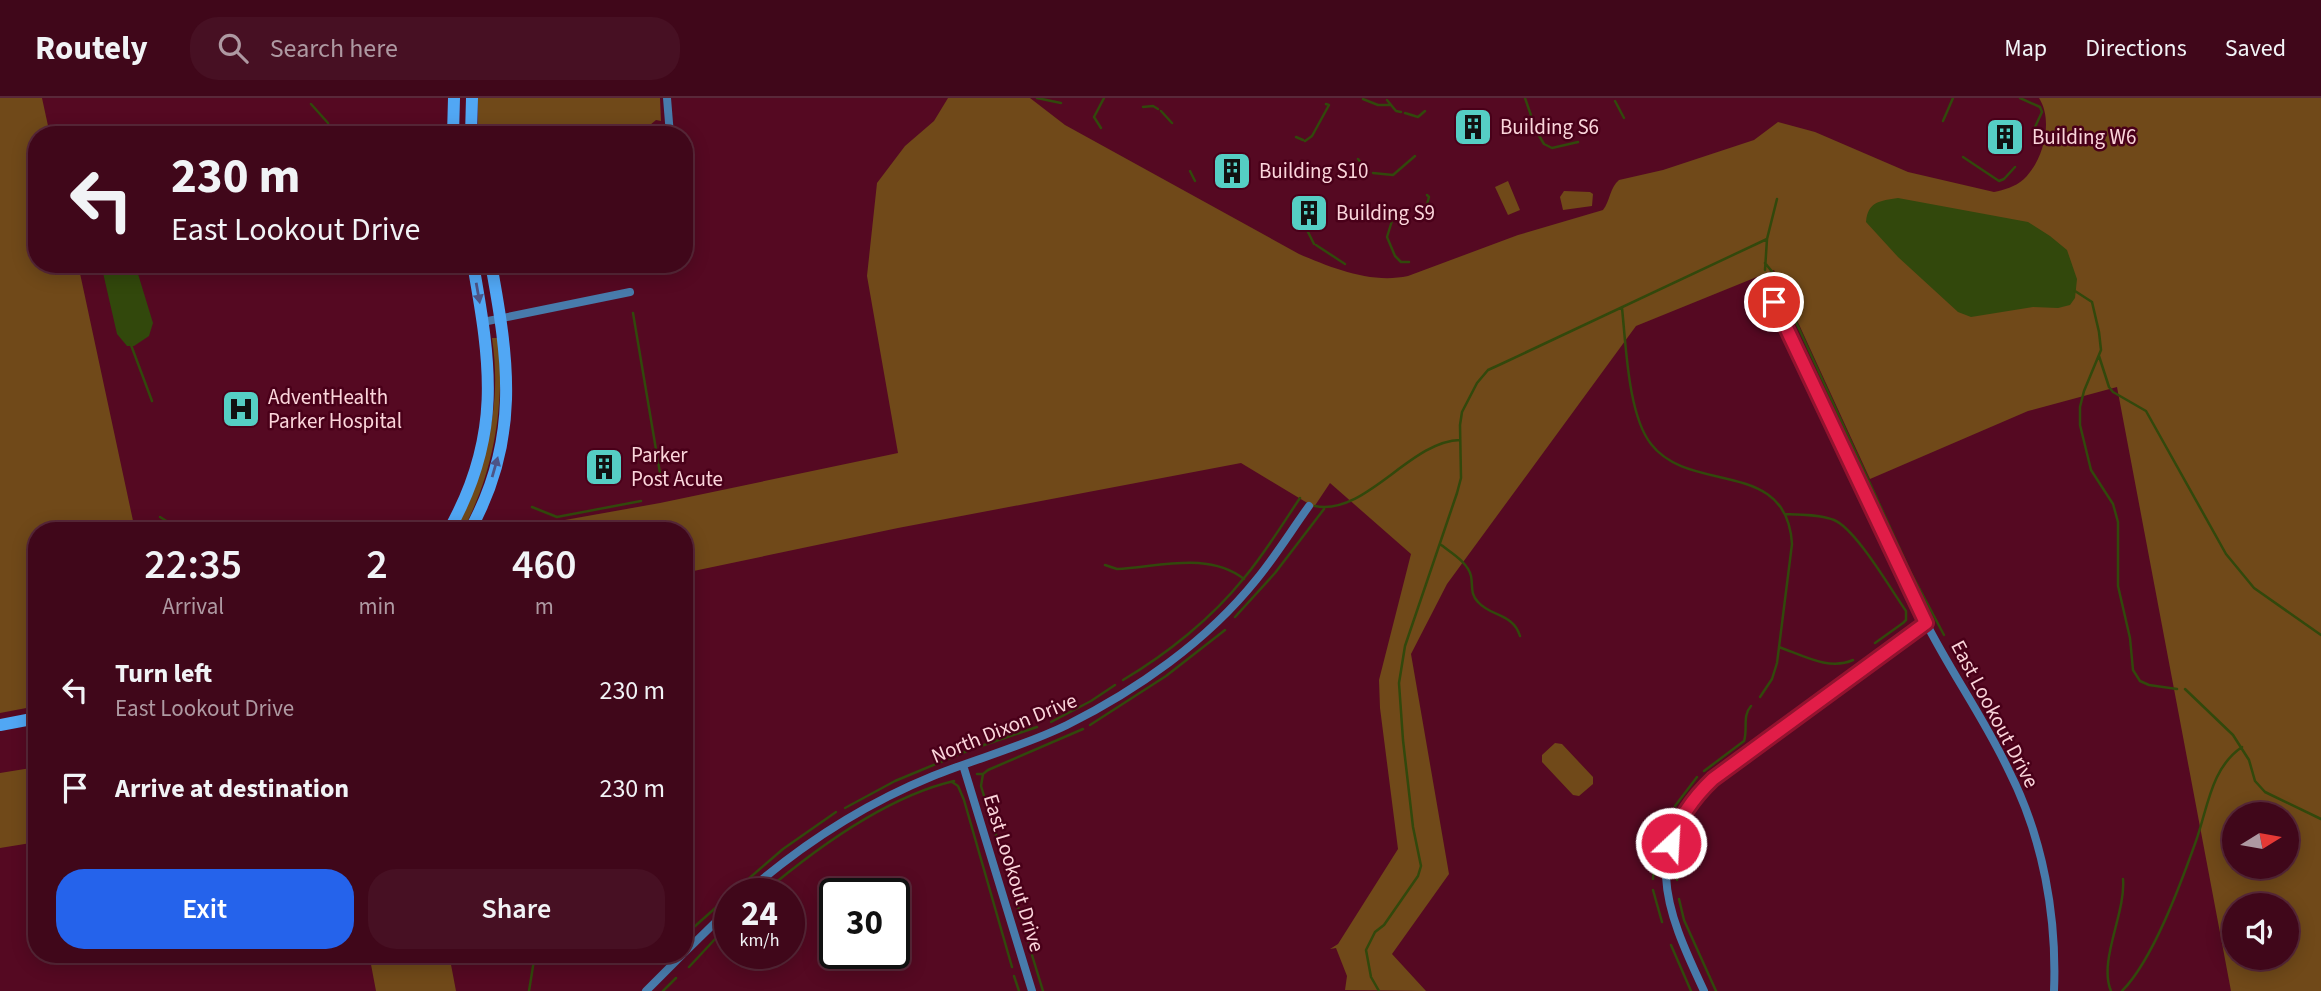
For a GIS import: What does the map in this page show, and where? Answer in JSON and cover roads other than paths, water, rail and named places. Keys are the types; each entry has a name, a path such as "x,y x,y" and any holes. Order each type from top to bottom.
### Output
{"main road":[{"path":"453,126 454,98"},
{"path":"471,126 472,98"},
{"path":"453,522 467,494 483,439 489,384 483,322 474,273"},
{"path":"473,522 491,481 503,435 508,368 493,273"},
{"path":"0,725 28,720"}],"street":[{"path":"667,98 669,126"},
{"name":"East Lookout Drive","path":"1764,279 1926,623 2005,763 2033,829 2045,874 2052,916 2054,991"},
{"path":"483,322 630,292"},
{"name":"North Dixon Drive","path":"765,878 793,855 844,821 894,793 1069,724 1107,703 1164,665 1202,634 1246,592 1309,506"},
{"path":"1704,991 1674,924 1666,890 1668,853 1681,817 1693,800 1719,774 1926,623"},
{"name":"East Lookout Drive","path":"963,765 1031,991"},
{"path":"693,944 714,924"},
{"path":"646,991 674,963"}],"waterway":[{"path":"1037,98 1061,103"},
{"path":"1101,128 1094,117 1104,98"},
{"path":"1525,98 1535,127"},
{"path":"1943,121 1953,98"},
{"path":"2020,98 2040,107 2042,112 2035,127"},
{"path":"1363,99 1378,105 1390,105"},
{"path":"1387,100 1396,111 1401,112"},
{"path":"1615,101 1624,118"},
{"path":"311,104 329,126"},
{"path":"1305,141 1312,136 1329,105 1326,104"},
{"path":"1143,107 1153,106 1158,109"},
{"path":"1161,111 1172,123"},
{"path":"1405,113 1418,117 1425,111"},
{"path":"1535,129 1544,144 1552,148 1578,142"},
{"path":"1296,137 1303,140"},
{"path":"1373,173 1393,175 1415,156"},
{"path":"1963,157 1999,181 2015,167"},
{"path":"1358,159 1369,172"},
{"path":"1190,171 1195,181"},
{"path":"1424,215 1429,197 1427,195"},
{"path":"1765,270 1767,239 1777,199"},
{"path":"1395,211 1387,237 1395,256 1401,262 1409,262"},
{"path":"1308,232 1314,244"},
{"path":"1379,991 1371,977 1366,950 1375,932 1384,925 1418,876 1421,866 1413,827 1399,683 1405,646 1461,478 1462,412 1477,383 1488,370 1767,239"},
{"path":"1316,245 1345,264"},
{"path":"1765,263 1774,274 1910,571 1944,635"},
{"path":"2075,291 2092,302 2099,332 2101,350 2084,391 2080,407 2080,425 2091,470 2113,504 2118,522 2118,586 2130,638 2133,670 2140,681 2149,685 2177,689"},
{"path":"1622,308 1633,398 1637,416 1651,444 1668,459 1689,469 1755,488 1773,499 1786,517 1792,544 1777,663 1772,679 1760,697"},
{"path":"633,313 662,485"},
{"path":"131,345 152,401"},
{"path":"2099,356 2113,392 2146,411 2226,554 2254,588 2321,635"},
{"path":"1315,506 1334,506 1352,500 1423,452 1460,440"},
{"path":"1123,680 1172,647 1218,607 1259,559 1300,498"},
{"path":"532,507 557,517 641,501"},
{"path":"1235,617 1275,573 1324,509"},
{"path":"1785,514 1834,520 1852,535 1873,561 1906,611 1906,620 1875,643"},
{"path":"160,517 168,522"},
{"path":"1440,544 1466,566 1471,576 1475,599 1483,607 1512,623 1520,636"},
{"path":"1105,565 1117,569 1199,563 1230,570 1244,579"},
{"path":"1090,725 1166,676 1225,630"},
{"path":"1779,647 1825,663 1853,660"},
{"path":"1051,722 1115,685"},
{"path":"2185,689 2233,735 2249,760 2255,781 2265,792 2321,819"},
{"path":"1704,771 1744,741 1747,714 1751,706"},
{"path":"978,747 1037,727"},
{"path":"977,774 983,774 1083,729"},
{"path":"2122,991 2145,960 2165,920 2190,858 2217,777 2223,766 2242,747"},
{"path":"845,808 895,781 967,751"},
{"path":"983,774 981,786 1030,946"},
{"path":"1675,806 1697,777"},
{"path":"782,878 828,843 877,812 902,799 954,781"},
{"path":"952,782 958,786 964,800 1012,967"},
{"path":"749,878 783,849 836,812"},
{"path":"1659,837 1665,821"},
{"path":"1653,879 1656,847"},
{"path":"1677,880 1682,848"},
{"path":"2111,991 2108,966 2121,907 2123,879"},
{"path":"1653,890 1662,922"},
{"path":"1679,899 1684,920 1716,991"},
{"path":"693,928 714,909"},
{"path":"693,963 714,940"},
{"path":"1671,945 1691,991"},
{"path":"1032,955 1043,991"},
{"path":"529,991 534,963"},
{"path":"689,967 693,963"},
{"path":"1014,976 1019,991"},
{"path":"663,991 676,978"}],"place":[{"name":"Building S6","path":"1473,127"},
{"name":"Building W6","path":"2005,137"},
{"name":"Building S10","path":"1232,171"},
{"name":"Building S9","path":"1309,213"},
{"name":"AdventHealth Parker Hospital","path":"241,409"},
{"name":"Parker Post Acute","path":"604,467"}]}
